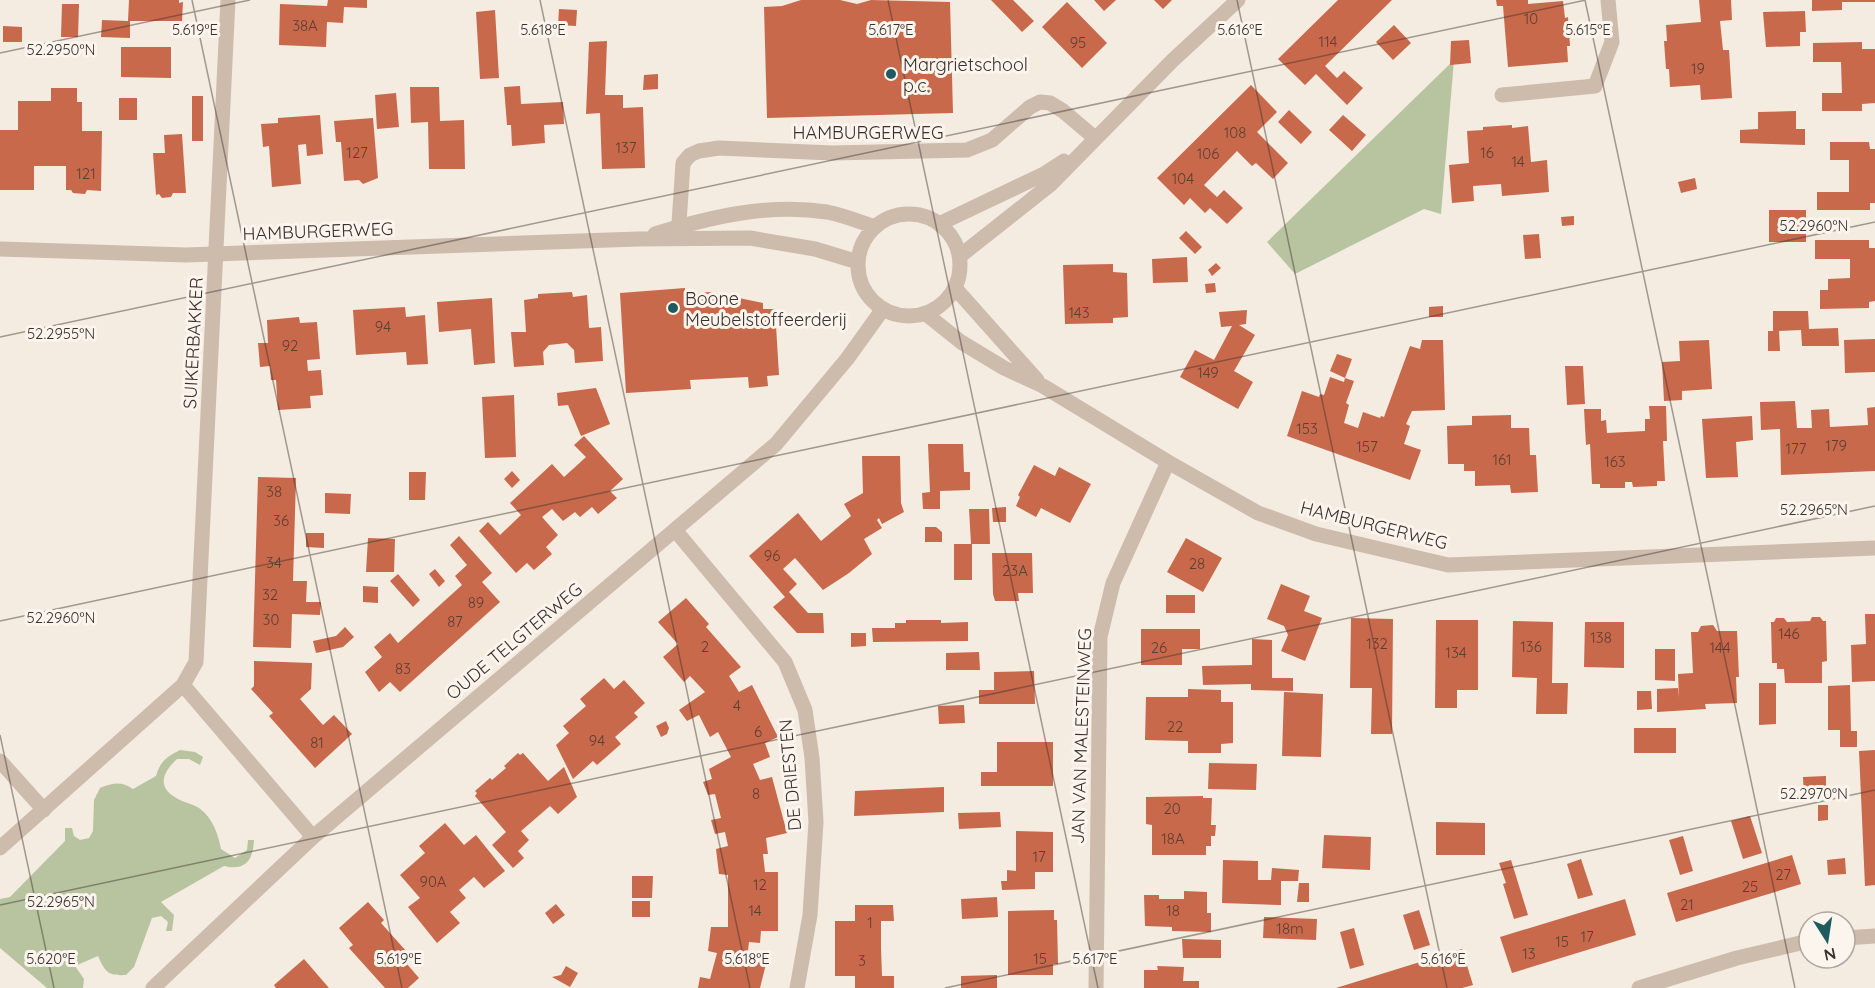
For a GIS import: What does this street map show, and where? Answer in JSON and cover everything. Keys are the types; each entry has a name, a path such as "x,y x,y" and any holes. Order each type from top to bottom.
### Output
{"street":[{"name":"SUIKERBAKKER","path":"0,848 183,685 196,662 228,0"},
{"path":"960,256 1044,189 1238,0"},
{"path":"1502,95 1595,86 1612,42 1608,0"},
{"name":"HAMBURGERWEG","path":"678,233 683,163 690,155 699,151 719,148 832,153 967,150 992,140 1030,107 1040,102 1050,102 1063,111 1090,144"},
{"path":"939,224 1044,174 1090,144"},
{"name":"HAMBURGERWEG","path":"678,233 707,219 749,212 788,210 830,212 875,227"},
{"path":"902,215 922,216 939,224 955,241 960,256 956,288 943,304 926,314 899,315 883,309 874,302 862,284 858,262 863,243 875,227 884,221 902,215"},
{"name":"HAMBURGERWEG","path":"0,249 186,255 638,239 678,233 750,238 815,249 858,262"},
{"name":"HAMBURGERWEG","path":"956,288 1043,386"},
{"name":"OUDE TELGTERWEG","path":"153,988 313,837 776,444 847,359 883,309"},
{"name":"HAMBURGERWEG","path":"926,314 961,342 1004,368 1043,386 1168,462 1258,513 1316,534 1448,565 1875,548"},
{"name":"JAN VAN MALESTEINWEG","path":"1096,988 1100,637 1113,583 1168,462"},
{"name":"DE DRIESTEN","path":"675,530 785,662 804,710 812,758 816,822 810,915 797,988"},
{"path":"183,685 313,837"},
{"path":"0,761 44,810"},
{"path":"1857,937 1875,936"},
{"path":"1639,988 1737,958 1797,944"}],"green space":[{"path":"1454,60 1441,214 1424,209 1295,274 1267,242"},
{"path":"180,750 195,752 203,757 200,765 189,759 177,759 164,777 165,787 174,797 204,812 214,827 221,849 235,858 247,850 248,840 254,840 250,858 238,867 224,866 161,902 174,915 172,931 166,931 168,922 161,916 152,918 134,967 126,975 115,975 108,972 98,956 75,966 84,979 83,988 47,988 0,948 0,899 10,897 65,841 65,828 72,828 74,836 80,840 89,838 93,831 94,800 100,788 117,784 133,789 156,776 164,760"}],"building":[{"path":"129,0 179,0 179,3 183,2 182,21 130,21 130,38 101,37 102,20 128,21"},
{"path":"328,0 367,0 367,8 344,7 343,23 327,22 326,47 279,45 280,4 327,6"},
{"path":"801,0 840,0 857,4 871,0 950,2 953,113 767,118 764,7 782,6"},
{"path":"991,0 1013,0 1034,21 1022,32"},
{"path":"1094,0 1116,0 1104,11"},
{"path":"1154,0 1172,0 1163,9"},
{"path":"1338,0 1392,0 1325,66 1337,78 1344,71 1363,88 1347,105 1316,74 1305,85 1278,59"},
{"path":"1496,0 1528,0 1528,4 1563,1 1565,18 1568,17 1570,46 1567,46 1568,62 1508,67 1503,6 1497,6"},
{"path":"1699,0 1731,0 1732,20 1720,21 1723,50 1729,50 1732,98 1701,100 1700,85 1670,87 1664,41 1667,41 1666,25 1701,22"},
{"path":"1812,0 1875,0 1875,2 1842,2 1842,10 1812,11"},
{"path":"1067,2 1107,43 1082,68 1042,27"},
{"path":"62,4 79,4 78,37 61,37"},
{"path":"559,9 577,10 576,26 558,25"},
{"path":"495,10 499,78 480,79 476,12"},
{"path":"1805,11 1806,32 1800,32 1800,46 1766,47 1763,12"},
{"path":"1394,25 1411,43 1393,60 1376,42"},
{"path":"3,26 22,27 22,42 3,42"},
{"path":"1469,40 1471,63 1450,65 1451,41"},
{"path":"607,41 605,95 623,95 623,108 643,107 645,168 602,169 600,113 586,114 589,42"},
{"path":"1862,42 1862,49 1875,49 1875,103 1862,104 1862,111 1822,111 1822,93 1842,93 1841,62 1813,62 1813,43"},
{"path":"121,47 171,47 171,78 121,77"},
{"path":"658,74 658,89 643,90 644,75"},
{"path":"1251,85 1277,112 1257,132 1288,163 1273,179 1256,163 1252,166 1237,151 1204,185 1217,197 1224,190 1243,208 1227,224 1210,208 1205,213 1190,198 1184,205 1157,178"},
{"path":"520,86 521,104 563,102 564,124 544,125 545,143 512,146 511,125 507,125 504,87"},
{"path":"410,87 439,87 440,121 464,120 465,169 429,169 428,122 411,123"},
{"path":"51,88 77,88 77,102 82,102 82,131 102,131 101,191 87,190 85,194 66,190 66,166 34,166 34,190 0,190 0,130 18,130 18,101 51,101"},
{"path":"396,93 399,127 377,129 375,95"},
{"path":"192,96 203,96 203,141 192,141"},
{"path":"119,98 137,98 137,120 119,120"},
{"path":"1289,110 1312,132 1301,144 1278,122"},
{"path":"1796,111 1796,129 1805,129 1805,145 1740,143 1740,130 1758,129 1758,112"},
{"path":"320,115 323,154 307,156 306,144 298,145 301,184 272,187 269,146 263,147 261,124 278,123 278,118"},
{"path":"1343,115 1366,135 1352,151 1329,130"},
{"path":"373,118 378,178 363,184 359,180 344,181 341,142 336,142 334,121"},
{"path":"1512,125 1512,128 1528,126 1531,162 1547,160 1549,192 1502,196 1501,184 1473,186 1474,201 1452,203 1449,165 1469,163 1467,131 1483,130 1483,127"},
{"path":"182,134 186,193 173,193 171,197 162,198 159,194 156,195 153,153 165,153 164,135"},
{"path":"1830,142 1869,142 1870,149 1875,149 1875,203 1870,203 1870,210 1817,210 1817,192 1849,192 1849,160 1830,160"},
{"path":"1695,178 1697,189 1681,193 1678,182"},
{"path":"1769,210 1806,210 1806,242 1769,242"},
{"path":"1574,216 1574,225 1562,226 1561,217"},
{"path":"1186,231 1202,247 1195,254 1179,238"},
{"path":"1539,234 1541,258 1525,259 1523,235"},
{"path":"1815,240 1869,240 1869,248 1875,248 1875,301 1869,302 1869,308 1820,309 1820,290 1828,290 1828,279 1850,278 1850,259 1815,259"},
{"path":"1187,257 1188,282 1153,283 1152,259"},
{"path":"1216,263 1221,268 1212,276 1208,270"},
{"path":"1113,264 1113,272 1127,273 1128,317 1113,318 1113,323 1065,324 1063,265"},
{"path":"1215,283 1216,292 1206,293 1205,284"},
{"path":"685,288 685,294 710,292 763,303 763,309 775,309 779,375 767,376 768,386 749,388 748,377 690,380 691,389 626,393 620,293"},
{"path":"572,292 573,297 587,295 589,328 601,327 603,361 575,363 574,350 567,343 549,345 543,352 544,365 514,367 511,332 526,332 524,300 538,298 538,294"},
{"path":"492,298 495,363 474,365 471,329 439,332 437,302"},
{"path":"1443,306 1443,317 1429,317 1429,307"},
{"path":"405,307 406,317 425,315 428,364 407,365 406,352 356,355 353,310"},
{"path":"1247,310 1246,324 1239,325 1255,335 1234,371 1253,382 1238,409 1180,377 1195,350 1214,360 1232,326 1221,327 1219,312"},
{"path":"1773,311 1808,311 1809,329 1838,328 1839,346 1802,346 1801,330 1779,331 1780,351 1768,351 1768,331 1773,331"},
{"path":"299,317 300,323 317,322 320,359 307,360 308,371 321,370 323,395 310,396 311,408 278,410 276,380 271,380 270,366 260,367 258,343 268,343 267,320"},
{"path":"1875,339 1875,372 1845,373 1844,340"},
{"path":"1422,340 1443,340 1445,410 1412,411 1406,424 1410,426 1404,444 1421,450 1410,480 1287,436 1302,391 1319,397 1320,394 1324,395 1330,377 1344,382 1345,378 1354,381 1346,403 1349,405 1344,423 1358,428 1363,412 1380,418 1384,417 1410,346 1420,349"},
{"path":"1709,340 1712,389 1682,391 1682,400 1664,401 1662,362 1680,361 1679,341"},
{"path":"1337,354 1352,359 1345,378 1330,371"},
{"path":"1565,366 1583,366 1585,404 1567,405"},
{"path":"596,388 610,424 581,436 568,405 558,406 557,393"},
{"path":"514,395 516,457 485,458 482,397"},
{"path":"1795,401 1797,428 1812,428 1811,410 1829,409 1830,427 1868,425 1867,408 1875,407 1875,471 1781,475 1780,429 1761,430 1760,402"},
{"path":"1649,406 1666,406 1667,441 1663,441 1665,481 1657,481 1657,486 1633,487 1632,482 1625,482 1625,488 1600,488 1600,484 1592,484 1590,444 1586,445 1584,409 1601,409 1601,421 1606,420 1607,433 1645,431 1645,419 1650,419"},
{"path":"1511,415 1511,428 1529,428 1530,455 1536,455 1538,492 1511,493 1510,485 1475,486 1475,471 1464,471 1464,464 1448,464 1447,426 1472,425 1472,416"},
{"path":"1752,416 1753,440 1736,442 1738,477 1706,478 1702,419"},
{"path":"584,436 623,479 610,491 617,498 598,514 592,507 580,517 575,512 563,521 552,509 542,517 558,535 546,547 552,554 534,570 527,563 516,573 479,531 488,522 500,535 521,515 510,503 552,464 564,477 586,457 574,445"},
{"path":"928,444 963,444 964,472 970,472 970,490 940,491 940,509 923,509 922,493 930,492"},
{"path":"862,456 900,456 901,503 904,512 882,524 879,518 877,520 882,528 864,539 872,554 823,590 795,558 783,569 797,584 789,592 808,613 823,613 824,633 797,633 773,607 785,597 749,556 798,513 821,541 851,516 844,504 863,493"},
{"path":"1034,465 1055,476 1059,467 1091,484 1070,523 1041,508 1036,517 1016,506 1020,497 1018,495"},
{"path":"512,471 520,480 512,488 504,479"},
{"path":"409,472 426,472 425,500 409,500"},
{"path":"258,477 296,478 293,581 307,581 306,602 321,602 320,615 292,614 291,648 253,647"},
{"path":"325,493 351,494 350,514 325,513"},
{"path":"1006,507 1006,522 993,522 992,508"},
{"path":"969,509 989,509 990,544 971,544"},
{"path":"925,527 936,527 942,532 942,542 925,542"},
{"path":"306,533 324,533 324,548 306,547"},
{"path":"459,536 492,573 482,582 500,602 400,692 390,682 379,692 365,672 382,657 374,647 390,633 398,643 462,585 455,576 467,565 450,545"},
{"path":"368,538 395,539 394,572 366,572"},
{"path":"1186,538 1222,558 1203,592 1167,572"},
{"path":"954,544 972,544 972,580 954,580"},
{"path":"992,553 1032,553 1033,593 1018,593 1019,601 995,601"},
{"path":"435,569 445,581 439,587 429,574"},
{"path":"398,574 420,600 413,607 390,581"},
{"path":"1281,584 1310,596 1304,611 1322,618 1305,661 1281,651 1288,635 1284,626 1267,619"},
{"path":"363,586 378,587 378,603 363,602"},
{"path":"1166,595 1195,595 1195,613 1166,613"},
{"path":"686,598 709,624 706,627 741,667 729,676 739,692 752,685 778,737 765,743 770,757 753,764 760,780 772,777 787,833 766,838 768,854 763,854 765,872 778,872 778,931 761,931 760,943 749,942 747,959 766,964 760,988 698,988 700,977 710,979 717,953 708,951 711,927 728,927 728,875 719,874 716,849 728,846 725,832 715,834 711,820 721,818 715,794 708,795 703,782 712,779 709,769 731,757 718,732 710,737 699,715 687,721 679,710 705,692 690,676 684,682 663,657 678,644 658,622"},
{"path":"1865,614 1875,614 1875,681 1852,682 1851,645 1866,644"},
{"path":"1812,617 1820,617 1826,621 1827,661 1822,662 1822,683 1785,683 1784,669 1777,669 1777,663 1772,663 1771,622 1774,622 1776,618 1784,618 1787,622 1810,621"},
{"path":"1351,618 1393,619 1392,734 1371,734 1372,688 1350,688"},
{"path":"906,620 941,620 941,623 968,622 968,641 873,642 872,628 895,628 895,623 906,623"},
{"path":"1436,620 1478,620 1478,690 1457,690 1457,708 1435,708"},
{"path":"1513,621 1553,622 1552,683 1568,683 1567,714 1536,714 1537,678 1512,677"},
{"path":"1585,622 1624,622 1624,668 1584,667"},
{"path":"1713,625 1717,631 1737,631 1739,677 1736,677 1737,703 1705,704 1706,709 1657,712 1657,689 1678,688 1679,698 1678,674 1693,673 1691,632 1698,632 1701,626"},
{"path":"345,627 354,637 343,647 316,653 313,641 336,636"},
{"path":"1141,629 1200,629 1200,649 1182,649 1182,665 1141,665"},
{"path":"851,633 866,633 866,646 851,647"},
{"path":"1252,639 1272,640 1272,678 1293,678 1293,691 1251,690 1251,684 1203,685 1202,666 1252,665"},
{"path":"1655,649 1675,649 1675,681 1655,680"},
{"path":"979,652 980,670 946,670 946,653"},
{"path":"254,661 312,663 311,689 300,699 323,725 334,715 352,734 315,768 269,716 273,713 251,689 254,686"},
{"path":"1034,671 1035,704 979,704 979,690 994,690 994,672"},
{"path":"604,678 614,689 624,680 645,703 634,713 638,717 615,737 621,744 597,765 593,761 573,779 556,745 569,733 563,726 586,706 580,699"},
{"path":"1759,683 1776,683 1776,724 1759,725"},
{"path":"1850,685 1851,731 1857,731 1857,747 1840,747 1840,730 1828,730 1828,686"},
{"path":"1188,689 1221,690 1221,702 1233,702 1233,743 1221,744 1221,753 1188,753 1188,741 1145,740 1146,697 1188,697"},
{"path":"1637,691 1651,691 1652,709 1637,710"},
{"path":"1284,692 1323,694 1321,757 1282,756"},
{"path":"964,705 965,723 939,724 938,706"},
{"path":"666,721 669,728 667,734 661,737 656,726"},
{"path":"1634,728 1676,728 1676,753 1634,753"},
{"path":"997,742 1053,742 1053,786 981,786 981,772 997,772"},
{"path":"1875,750 1875,885 1865,886 1859,751"},
{"path":"518,753 520,755 523,753 548,781 564,767 577,797 558,814 550,806 521,831 529,840 518,851 524,858 513,868 492,845 506,832 475,796 477,793 475,791 506,768 504,766"},
{"path":"1209,763 1257,764 1256,790 1208,789"},
{"path":"1826,776 1826,796 1804,797 1803,777"},
{"path":"944,787 944,812 854,816 855,791"},
{"path":"1203,796 1203,798 1212,798 1211,825 1216,825 1215,836 1211,836 1211,846 1206,846 1206,855 1152,855 1152,825 1146,824 1146,797"},
{"path":"1818,805 1828,805 1828,820 1818,821"},
{"path":"1000,812 1001,827 959,829 958,813"},
{"path":"1750,816 1762,853 1743,859 1731,821"},
{"path":"1436,822 1485,823 1485,855 1436,855"},
{"path":"445,823 464,845 476,835 505,871 484,888 474,877 459,890 466,898 450,912 460,923 437,943 408,907 420,898 400,875 425,853 419,846"},
{"path":"1016,831 1053,832 1053,872 1035,872 1035,889 1002,890 1001,881 1007,881 1007,870 1016,871"},
{"path":"1324,835 1371,837 1370,870 1322,868"},
{"path":"1683,836 1693,871 1680,875 1669,840"},
{"path":"1792,855 1801,884 1676,922 1667,893"},
{"path":"1845,858 1846,874 1828,875 1827,860"},
{"path":"1581,859 1593,895 1578,899 1567,864"},
{"path":"1223,860 1258,861 1258,880 1271,880 1272,868 1299,870 1298,881 1281,881 1281,905 1222,903"},
{"path":"1511,860 1528,915 1514,919 1499,863"},
{"path":"632,876 653,876 652,898 632,898"},
{"path":"1299,883 1309,883 1309,902 1297,902"},
{"path":"1184,891 1207,892 1207,913 1211,913 1211,932 1172,931 1172,927 1145,926 1144,895 1159,895 1159,899 1184,899"},
{"path":"997,897 998,917 962,919 961,899"},
{"path":"1625,899 1636,935 1512,973 1500,937"},
{"path":"632,901 650,901 650,917 632,917"},
{"path":"368,902 384,920 381,923 407,952 401,957 419,978 408,988 385,988 349,948 353,945 339,928"},
{"path":"556,904 565,915 553,924 545,913"},
{"path":"855,905 893,905 894,921 881,921 881,948 882,976 894,976 894,988 855,988 855,976 835,976 835,921 855,921"},
{"path":"1054,910 1054,920 1057,920 1058,964 1053,964 1053,975 1008,975 1008,911"},
{"path":"1419,910 1430,945 1414,950 1403,915"},
{"path":"1264,917 1317,919 1316,940 1263,938"},
{"path":"1354,928 1364,965 1350,969 1340,932"},
{"path":"1182,939 1221,940 1221,958 1183,958"},
{"path":"1462,949 1473,985 1462,988 1336,988"},
{"path":"304,959 329,988 276,988 274,985"},
{"path":"566,966 578,973 570,987 552,977 561,975"},
{"path":"1157,966 1184,967 1183,981 1199,981 1199,988 1144,988 1144,970 1158,970"},
{"path":"997,975 997,988 961,988 961,976"}],"place":[{"name":"Margrietschool p.c.","path":"891,74"},
{"name":"Boone Meubelstoffeerderij","path":"673,308"}]}
